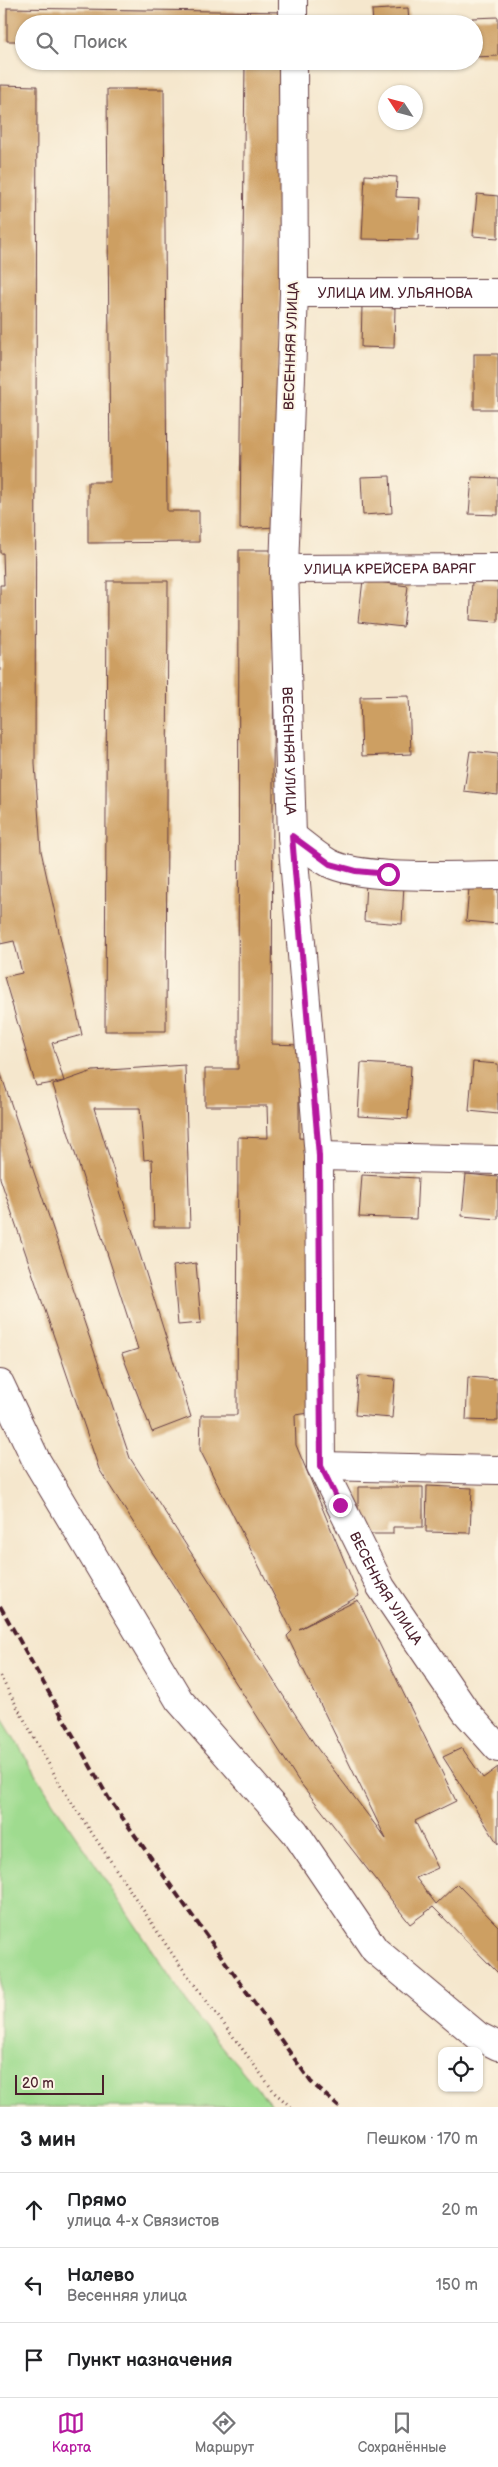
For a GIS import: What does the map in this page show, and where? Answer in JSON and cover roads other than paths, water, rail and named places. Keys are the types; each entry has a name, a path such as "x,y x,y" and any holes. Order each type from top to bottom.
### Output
{"street":[{"path":"293,0 293,15"},
{"name":"ВЕСЕННЯЯ УЛИЦА","path":"293,70 294,293 284,569 292,836 319,1156 321,1466 381,1587 466,1712 498,1748"},
{"name":"УЛИЦА ИМ. УЛЬЯНОВА","path":"294,293 498,294"},
{"name":"УЛИЦА КРЕЙСЕРА ВАРЯГ","path":"284,569 498,568"},
{"path":"292,836 330,864 356,871 388,874 498,875"},
{"path":"319,1156 498,1160"},
{"path":"0,1384 36,1460 179,1700 294,1832 375,1950 478,2036 498,2046"},
{"path":"321,1466 498,1470"}],"railway":[{"path":"0,1606 109,1799 311,2082 339,2107"}]}
